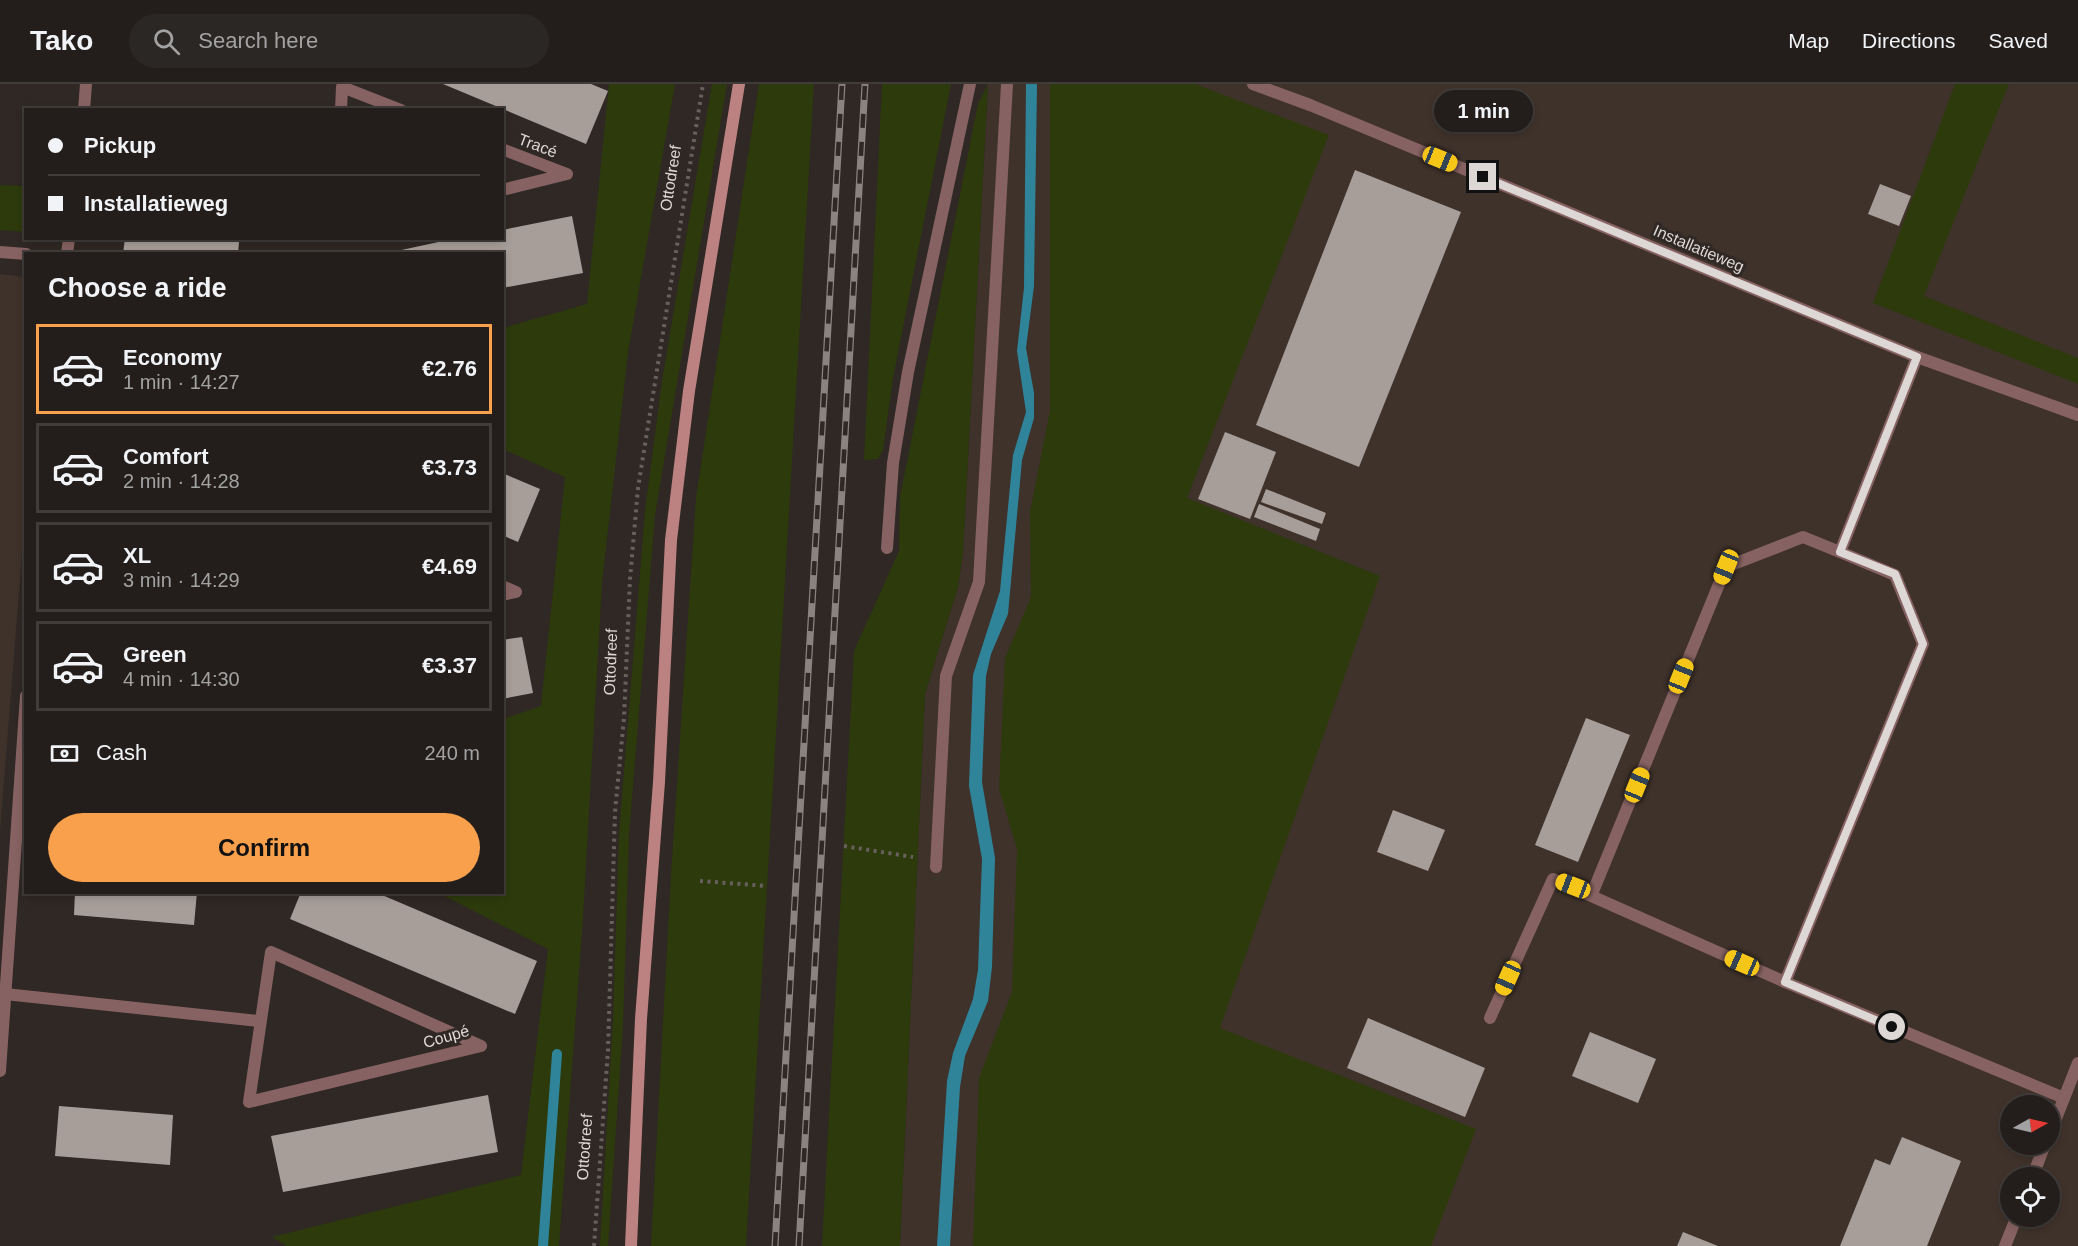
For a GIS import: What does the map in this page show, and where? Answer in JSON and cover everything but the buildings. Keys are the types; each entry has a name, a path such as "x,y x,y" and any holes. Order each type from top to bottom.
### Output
{"street":[{"path":"84,108 86,84"},
{"path":"631,1246 641,1019 659,782 671,540 688,391 739,84"},
{"path":"887,548 893,462 909,372 970,84"},
{"path":"936,867 946,676 979,582 1007,84"},
{"name":"Installatieweg","path":"1253,84 1310,105 1917,357 2078,415"},
{"path":"341,108 342,87 396,108"},
{"name":"Tracé","path":"504,150 567,174 504,190"},
{"path":"0,252 24,254"},
{"path":"1840,552 1917,357"},
{"path":"1592,894 1726,567 1803,537 1895,574 1923,644 1785,982"},
{"path":"504,587 516,592 504,595"},
{"path":"0,1071 24,724"},
{"path":"1490,1018 1553,879 1592,894 1785,982 2064,1098"},
{"name":"Coupé","path":"271,952 481,1046 249,1102 259,1021 271,952"},
{"path":"5,994 259,1021"},
{"path":"2060,1108 2078,1063"},
{"path":"2005,1246 2013,1227"}],"path":[{"name":"Ottodreef","path":"594,1246 608,1050 615,813 624,718 630,579 638,488 703,84"},
{"path":"844,846 917,858"},
{"path":"700,881 767,886"}],"shaded area":[{"path":"988,84 2078,84 2078,1246 900,1246 925,694 958,587 963,553"},
{"path":"0,274 24,277 24,528 0,832"}],"green space":[{"path":"609,84 675,84 628,352 602,583 583,917 559,1246 287,1246 272,1237 521,1175 548,949 441,894 504,894 504,719 541,706 565,477 504,449 504,328 587,304"},
{"path":"712,84 727,84 655,515 629,835 623,1026 608,1246 600,1246 613,1019 619,834 645,511 662,381"},
{"path":"759,84 814,84 746,1246 651,1246 671,875 696,498"},
{"path":"882,84 951,84 893,378 883,450 878,459 864,460"},
{"path":"988,84 963,553 958,587 925,694 900,1246 822,1246 854,651 899,551 900,497 978,104"},
{"path":"1050,84 1195,84 1329,135 1187,498 1380,576 1220,1028 1476,1129 1431,1246 973,1246 979,1078 1012,992 1017,849 999,789 1005,658 1031,597 1030,512 1050,410"},
{"path":"1955,84 2009,84 1924,296 2078,358 2078,384 1873,303"},
{"path":"0,185 24,186 24,232 0,230"}],"water":[{"path":"1026,84 1037,84 1034,286 1026,348 1034,393 1034,418 1022,460 1008,614 991,654 986,676 982,782 995,858 992,967 988,1001 965,1056 960,1087 950,1246 937,1246 947,1081 953,1053 973,999 978,970 982,859 969,786 973,675 1000,591 1013,455 1026,412 1017,351 1024,288"}],"waterway":[{"path":"543,1246 557,1054"}],"railway":[{"path":"775,1246 842,84"},
{"path":"799,1246 865,84"}],"route":[{"path":"1483,177 1917,357 1840,552 1895,574 1923,644 1785,982 1892,1027"}]}
